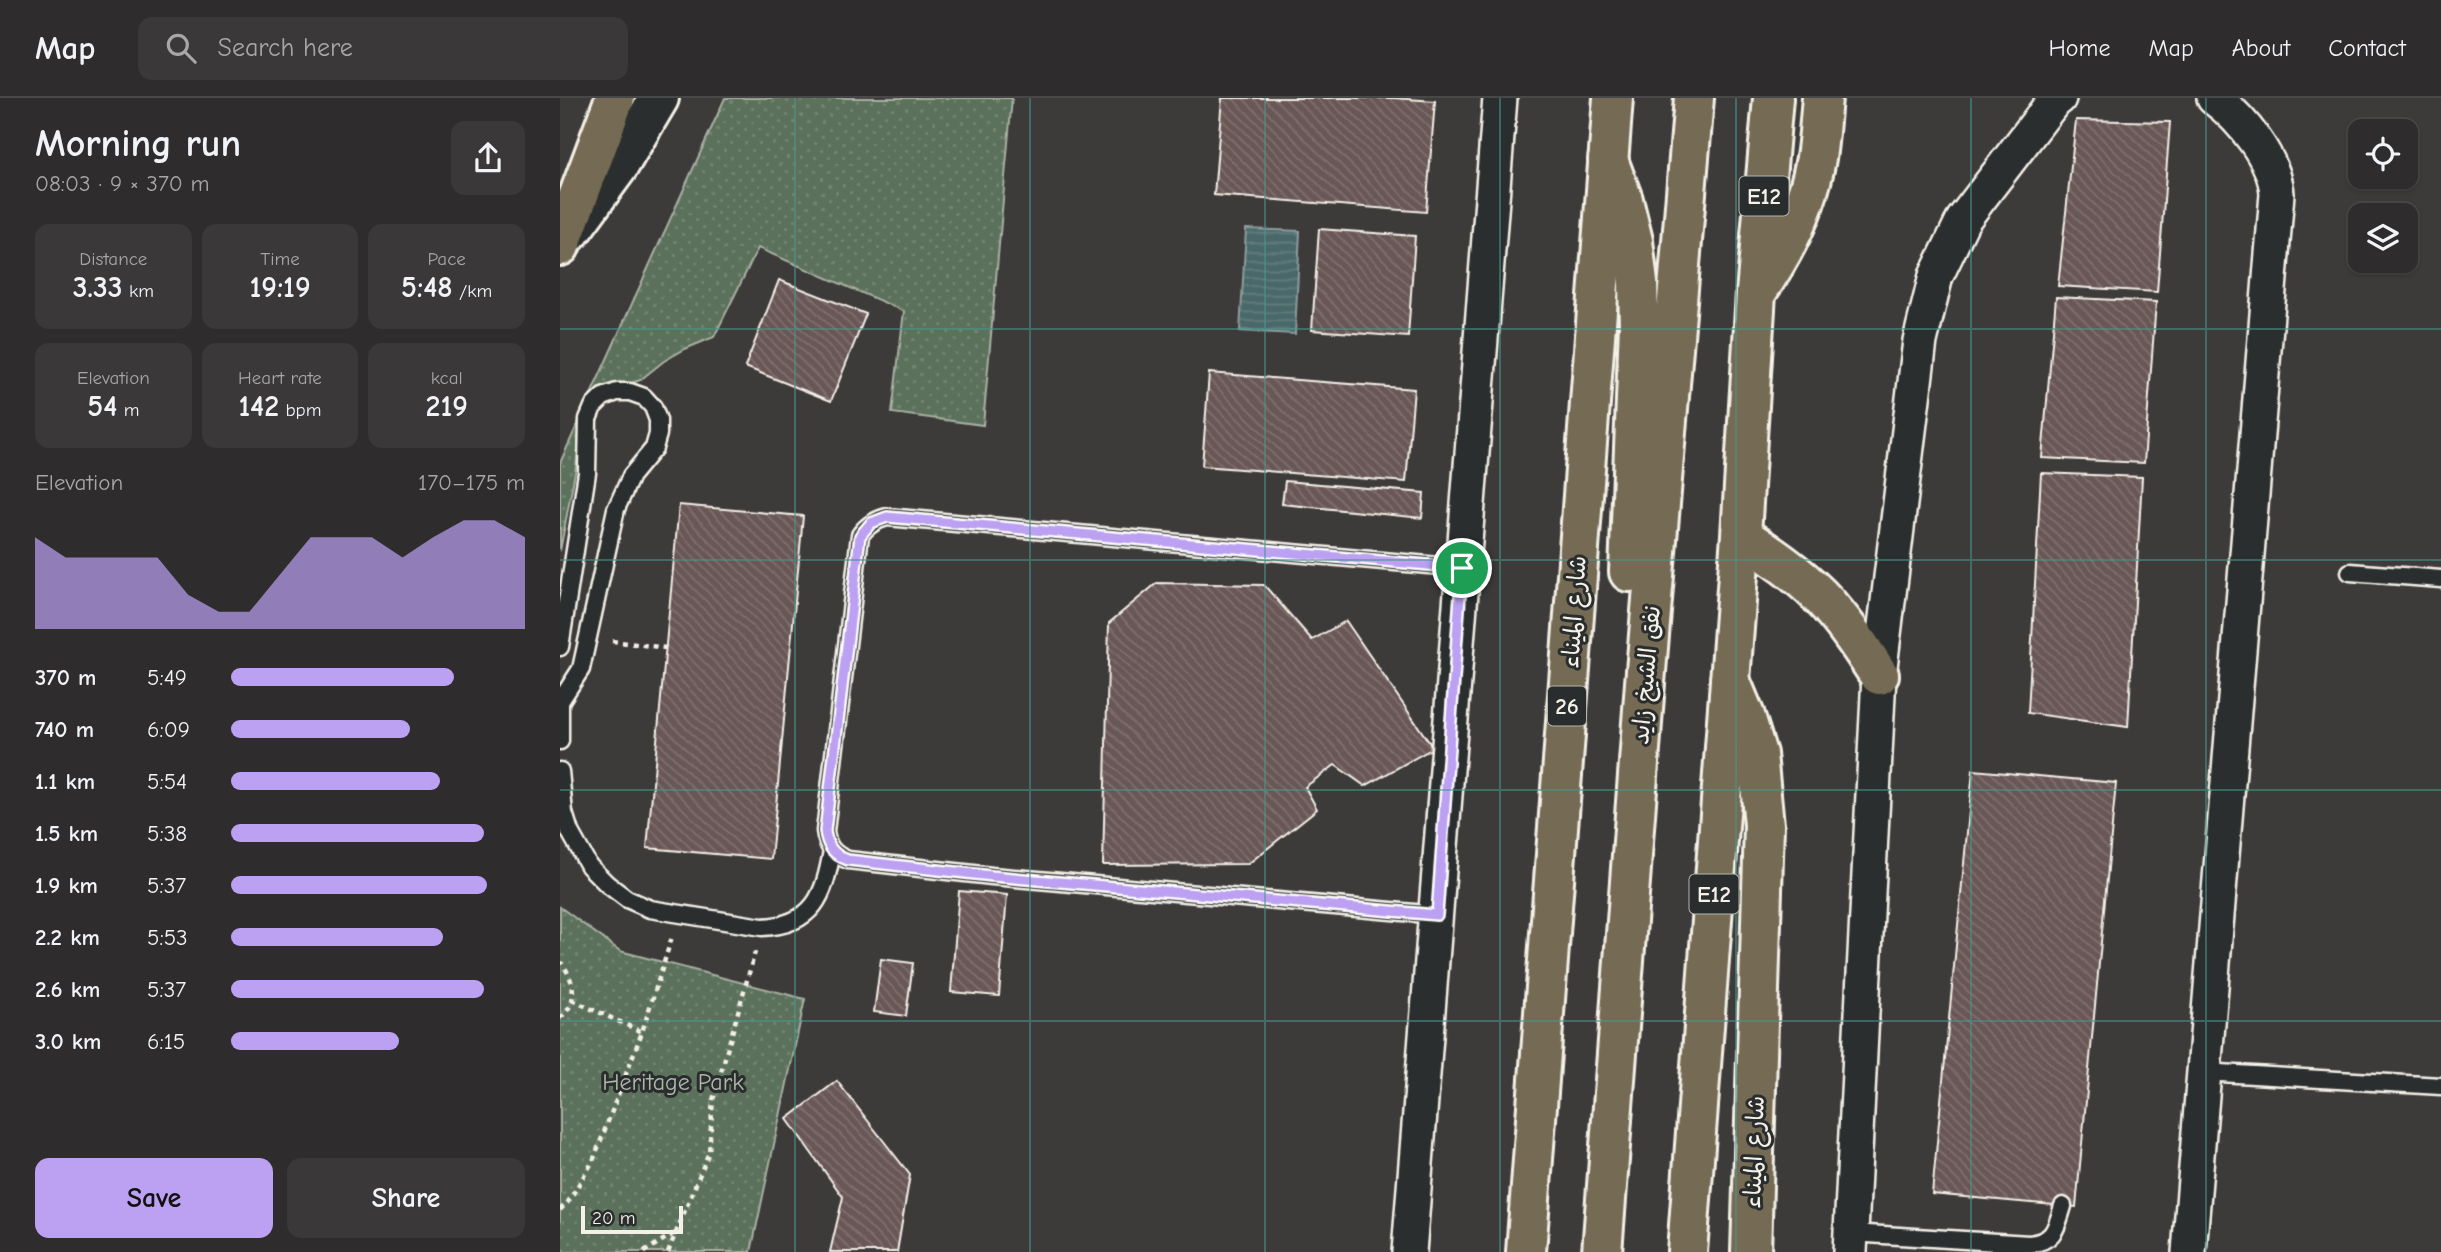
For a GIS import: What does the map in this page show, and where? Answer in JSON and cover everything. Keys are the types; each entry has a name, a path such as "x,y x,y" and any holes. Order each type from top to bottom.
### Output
{"main road":[{"path":"560,245 615,98"},
{"path":"560,245 618,167 659,98"},
{"name":"شارع الميناء","path":"1526,1252 1614,98"},
{"name":"نفق الشيخ زايد","path":"1602,1252 1645,684 1694,98"},
{"name":"E12","path":"1686,1252 1741,535 1756,293 1773,98"},
{"path":"1756,293 1777,263 1794,230 1807,195 1816,159 1822,98"},
{"path":"1608,160 1623,200 1633,241 1638,283 1639,325 1628,617 1636,661 1645,684"},
{"path":"1741,535 1782,563 1819,596 1852,634 1879,675"},
{"name":"شارع الميناء","path":"1730,680 1757,754 1764,825 1751,1252"}],"street":[{"path":"1409,1252 1500,98"},
{"path":"1850,1243 1879,675 1920,341 1936,276 1963,220 2059,98"},
{"path":"2189,1252 2277,194 2276,180 2266,156 2226,107 2214,98"}],"lane":[{"path":"560,647 587,473 588,419 593,407 603,397 617,392 630,392 644,397 653,407 659,434 654,448 631,476 615,509 582,669 560,698 560,741"},
{"path":"1437,915 992,876 848,860 832,851 826,841 825,831 860,536 865,528 879,519 887,517 1462,568"},
{"path":"2350,572 2441,579"},
{"path":"560,771 564,813 578,850 607,884 627,899 650,909 762,927 793,922 807,913 823,891 832,851"},
{"path":"2203,1072 2441,1086"},
{"path":"1850,1243 2040,1243 2053,1233 2063,1206"}],"path":[{"path":"604,640 666,648"},
{"path":"560,1210 568,1202 593,1161 642,1032 680,913"},
{"path":"668,1252 709,1152 713,1100 762,927"},
{"path":"560,1018 572,1000 570,975 561,962"},
{"path":"572,1000 642,1032"},
{"path":"644,1252 676,1232"}],"green space":[{"path":"725,98 1012,98 983,425 892,413 904,311 758,248 714,337 664,361 640,380 613,390 580,432 560,551 560,463"},
{"name":"Heritage Park","path":"560,907 620,951 805,999 751,1252 560,1252"}],"water":[{"path":"1246,229 1300,231 1295,334 1240,331"}],"building":[{"path":"1222,98 1393,98 1435,101 1426,212 1214,195"},
{"path":"2076,120 2170,122 2157,292 2058,286"},
{"path":"2076,120 2170,122 2157,292 2058,286"},
{"path":"1319,229 1415,236 1408,337 1312,330"},
{"path":"779,280 866,314 831,401 745,367"},
{"path":"2056,297 2156,302 2144,463 2042,458"},
{"path":"2056,297 2156,302 2144,463 2042,458"},
{"path":"1209,373 1414,389 1406,482 1202,466"},
{"path":"2041,473 2142,477 2128,727 2028,713"},
{"path":"2041,473 2142,477 2128,727 2028,713"},
{"path":"1285,481 1424,493 1422,518 1282,504"},
{"path":"679,505 803,516 771,859 647,848"},
{"path":"1157,583 1264,585 1312,640 1346,621 1433,748 1365,786 1335,765 1305,787 1317,809 1248,864 1103,865 1109,623"},
{"path":"1973,770 2116,783 2076,1207 1932,1194"},
{"path":"959,891 1007,895 999,996 951,992"},
{"path":"881,959 913,963 906,1016 874,1012"},
{"path":"837,1081 910,1175 897,1252 830,1252 843,1197 787,1119"}],"route":[{"path":"887,517 1462,568 1437,915 992,876 848,860 832,851 826,841 825,831 860,536 865,528 879,519 887,517"}]}
